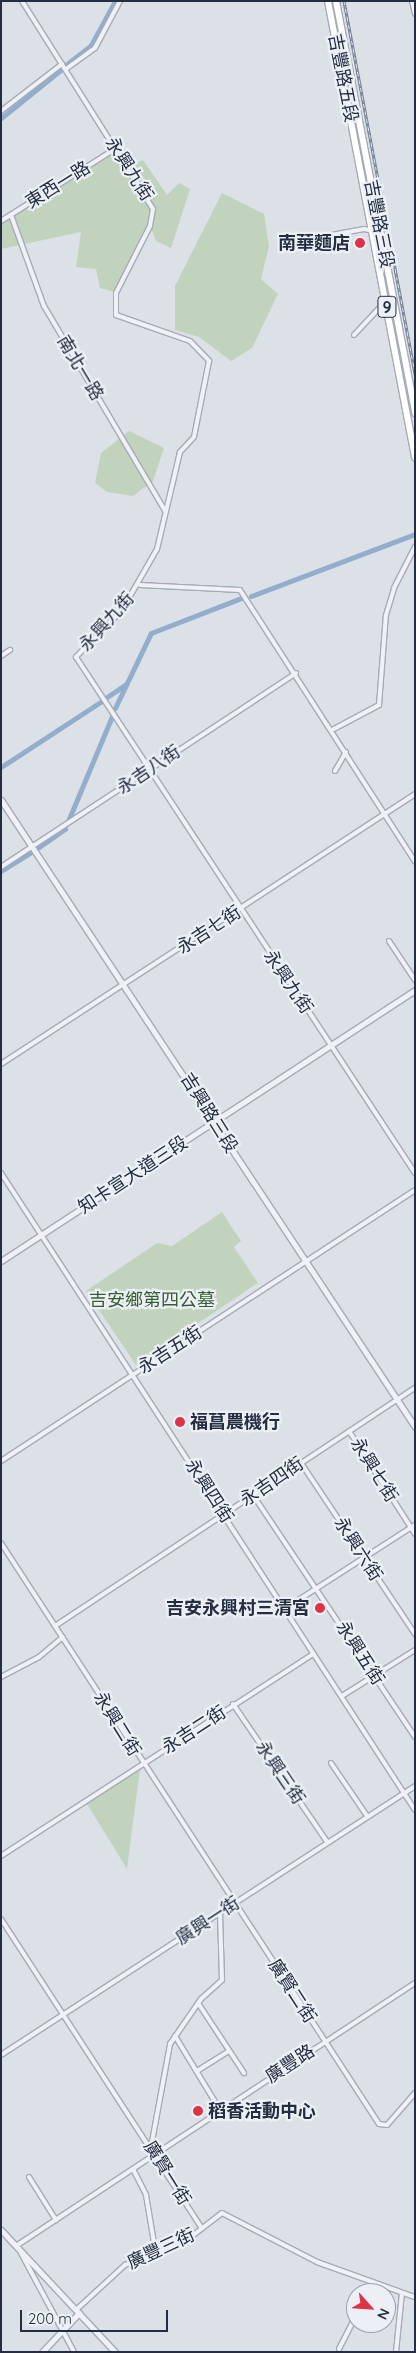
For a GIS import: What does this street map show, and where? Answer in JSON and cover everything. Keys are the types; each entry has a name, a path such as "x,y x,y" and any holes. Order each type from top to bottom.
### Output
{"main road":[{"name":"吉豐路五段","path":"328,1 358,155"},
{"name":"吉豐路五段","path":"336,1 365,153"},
{"name":"吉豐路三段","path":"365,153 415,413"},
{"name":"吉豐路三段","path":"358,155 415,458"}],"street":[{"name":"永興九街","path":"22,1 153,208 150,226 116,293 116,315 190,341 209,362 194,437 180,452 158,548 140,585 76,657 119,717 148,769 415,1173"},
{"path":"66,69 95,48 120,1"},
{"path":"412,1 415,14"},
{"path":"1,111 62,64"},
{"name":"東西一路","path":"1,221 115,149"},
{"name":"南北一路","path":"11,215 44,306 166,512"},
{"path":"288,237 300,241 364,229 373,233 380,232"},
{"path":"354,336 386,301"},
{"path":"332,730 379,705 386,616 398,579 415,547"},
{"path":"140,585 240,590 296,672 415,862"},
{"path":"1,656 10,650"},
{"name":"永吉八街","path":"1,867 296,672"},
{"path":"336,771 346,752"},
{"name":"永吉七街","path":"1,1064 240,910 415,794"},
{"name":"吉興路三段","path":"1,800 125,985 415,1427"},
{"path":"389,941 415,980"},
{"name":"知卡宣大道三段","path":"1,1261 415,990"},
{"name":"永興四街","path":"1,1173 286,1608 313,1654 415,1810"},
{"name":"永吉五街","path":"1,1461 415,1190"},
{"name":"永吉四街","path":"55,1626 415,1388"},
{"name":"永興七街","path":"349,1431 413,1527 415,1534"},
{"name":"永興六街","path":"301,1463 415,1634"},
{"name":"永興五街","path":"253,1495 317,1588 415,1738"},
{"path":"286,1608 413,1527"},
{"name":"永興二街","path":"1,1543 235,1904"},
{"path":"1,1677 39,1657 63,1637"},
{"path":"342,1696 415,1650"},
{"name":"永吉二街","path":"1,1856 233,1704 313,1654"},
{"name":"永興三街","path":"233,1704 327,1842"},
{"path":"331,1763 366,1816"},
{"name":"廣興一街","path":"1,2055 220,1914 366,1816 415,1786"},
{"name":"廣賢二街","path":"235,1904 383,2128 415,2093"},
{"path":"151,2147 162,2070 175,2036 198,2003 222,1980 220,1914"},
{"name":"廣賢一街","path":"1,1919 156,2154 202,2229"},
{"name":"廣豐路","path":"16,2246 415,1983"},
{"path":"198,2003 227,2052 244,2073"},
{"path":"175,2036 220,2110"},
{"path":"197,2071 227,2052"},
{"path":"133,2169 146,2195 156,2255"},
{"path":"29,2177 56,2220"},
{"path":"202,2229 224,2213 317,2262 415,2297"},
{"name":"廣豐三街","path":"42,2352 66,2332 78,2311 125,2265 156,2255 202,2229"},
{"path":"1,2230 115,2352"},
{"path":"20,2251 66,2332 74,2352"},
{"path":"396,2352 402,2293"},
{"path":"340,2349 348,2333"}],"green space":[{"path":"115,152 132,165 143,160 167,195 179,183 190,189 171,248 156,241 150,225 115,292 100,288 96,269 76,267 81,232 1,249 1,222"},
{"path":"222,193 264,214 269,246 261,279 278,294 252,348 231,361 199,337 175,330 175,286"},
{"path":"129,431 164,448 153,481 133,496 107,492 95,483 101,453"},
{"name":"吉安鄉第四公墓","path":"222,1212 241,1241 234,1247 258,1283 136,1365 86,1291 157,1243 172,1246"},
{"path":"140,1769 127,1869 87,1804"}],"waterway":[{"path":"67,64 91,45 115,1"},
{"path":"1,118 63,68"},
{"path":"251,596 415,534"},
{"path":"115,708 151,633 244,597"},
{"path":"107,697 126,684"},
{"path":"1,767 102,701"},
{"path":"68,821 113,714"},
{"path":"39,847 65,829"},
{"path":"1,871 31,852"}],"railway":[{"path":"344,1 415,374"}],"place":[{"name":"南華麵店","path":"360,243"},
{"name":"福菖農機行","path":"180,1422"},
{"name":"吉安永興村三清宮","path":"320,1608"},
{"name":"稻香活動中心","path":"198,2111"}]}
